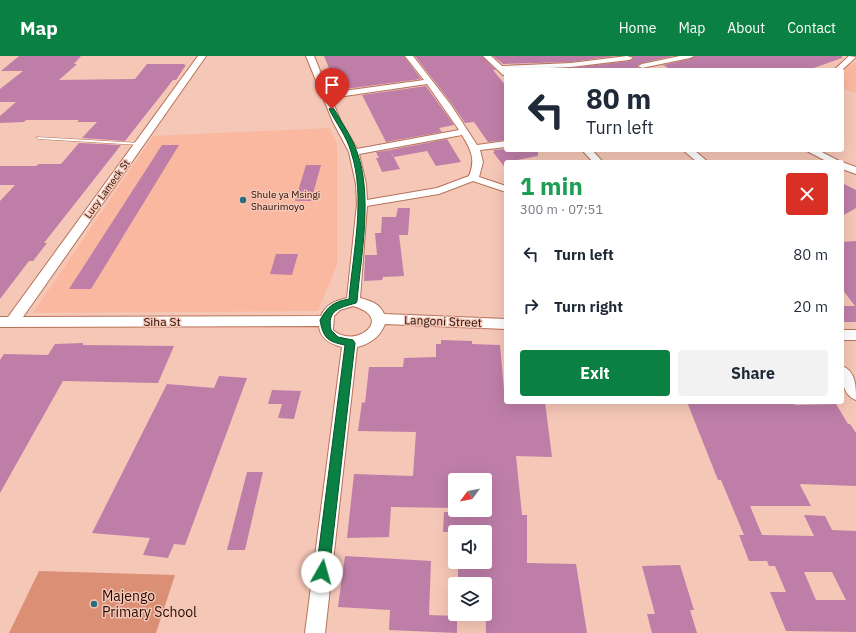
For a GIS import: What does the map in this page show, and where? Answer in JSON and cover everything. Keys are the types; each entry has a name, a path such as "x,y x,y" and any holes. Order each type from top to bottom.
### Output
{"street":[{"name":"Lucy Lameck St","path":"6,322 140,144 202,56"},
{"path":"310,56 337,122 354,152 361,184 362,204 353,301"},
{"path":"409,56 465,132 475,148 478,162 473,178"},
{"path":"487,56 504,70"},
{"path":"560,56 575,68"},
{"path":"531,68 571,65 628,57 646,68 690,56"},
{"path":"840,68 847,58"},
{"path":"326,96 428,82"},
{"path":"354,152 465,132"},
{"path":"475,148 504,144"},
{"path":"589,152 596,160"},
{"path":"690,152 700,160"},
{"path":"814,152 832,160"},
{"path":"844,165 856,171"},
{"path":"362,204 439,191 473,178 504,188"},
{"path":"353,301 367,303 377,311 380,319 375,332 364,340 350,343 336,340 326,332 325,320 330,311 335,307 340,304 353,301"},
{"name":"Langoni Street","path":"380,319 504,324"},
{"name":"Siha St","path":"6,322 325,320"},
{"path":"844,335 856,335"},
{"path":"315,633 350,343"},
{"path":"844,375 856,394"}],"lane":[{"path":"39,138 140,144"}],"shaded area":[{"path":"856,62 856,93 844,89 844,68 842,68"},
{"path":"330,128 337,144 337,265 318,311 33,313 153,136"},
{"name":"Majengo Primary School","path":"39,571 175,575 156,633 9,633"}],"building":[{"path":"19,56 81,56 74,64 77,64 59,80 135,79 147,64 186,65 176,80 173,80 125,141 82,138 97,122 77,122 79,120 26,120 24,122 0,123 0,116 16,102 0,102 0,89 23,71 1,71"},
{"path":"324,56 404,56 421,79 338,90"},
{"path":"415,56 482,56 496,70 493,70 504,84 504,140 488,142 474,122 465,123"},
{"path":"493,56 615,56 571,62 503,64"},
{"path":"632,56 673,56 642,63 637,65 638,68 571,68 629,61 634,58"},
{"path":"695,56 842,56 842,58 814,68 668,68 663,65 690,59"},
{"path":"426,86 454,125 439,128 442,132 386,142 362,95"},
{"path":"447,139 461,162 436,166 427,151 394,157 390,150"},
{"path":"79,143 121,145 44,243 47,243 33,261 29,261 0,299 0,201 15,185 0,185 0,166 61,164"},
{"path":"162,145 179,145 91,289 69,289"},
{"path":"504,149 504,152 538,152 538,156 517,160 504,160 504,166 493,150"},
{"path":"390,150 400,169 382,172 376,158 379,158 376,152"},
{"path":"306,165 321,165 311,201 295,201"},
{"path":"844,184 856,190 856,208 844,215"},
{"path":"398,208 410,208 408,235 399,235 404,276 383,277 382,280 364,281 365,255 377,255 375,233 381,233 382,217 396,217"},
{"path":"856,241 856,322 844,322 844,306 855,306 844,292 844,242"},
{"path":"276,254 298,254 292,275 270,274"},
{"path":"441,340 472,341 472,344 500,345 504,404 545,404 552,457 516,456 522,515 527,515 527,563 576,564 587,633 486,633 486,621 492,621 492,577 458,577 458,569 492,569 492,525 448,525 448,532 443,532 444,512 448,512 448,517 492,517 492,473 448,473 448,508 391,507 389,537 347,538 354,474 413,476 416,432 358,431 362,402 365,403 369,367 403,367 404,358 436,357 436,344 441,344"},
{"path":"83,343 83,345 174,346 158,383 63,381 0,493 0,360 4,354 48,355 55,344"},
{"path":"219,376 247,378 185,545 174,544 168,558 143,555 150,538 92,533 167,384 214,388"},
{"path":"272,390 301,391 294,419 278,418 282,404 268,404"},
{"path":"688,404 836,404 848,424 850,424 856,433 856,486 801,484 800,485 811,506 750,506 762,535 814,536 804,515 825,516 832,530 856,531 856,632 786,631 770,592 786,592 775,566 769,566 767,561 749,561 739,535 744,535 721,480 718,480","holes":["804,572 832,572 846,600 816,600"]},
{"path":"247,472 263,472 245,550 227,550"},
{"path":"345,556 431,561 429,615 448,616 448,621 457,621 457,633 389,630 390,610 338,607"},
{"path":"680,565 694,610 690,610 697,633 652,633 647,614 655,614 642,566"}],"place":[{"name":"Shule ya Msingi Shaurimoyo","path":"243,200"},
{"name":"Majengo Primary School","path":"94,604"}],"route":[{"path":"322,572 350,343 336,340 326,332 325,320 330,311 340,304 353,301 362,204 361,184 354,152 337,122 332,109"}]}
